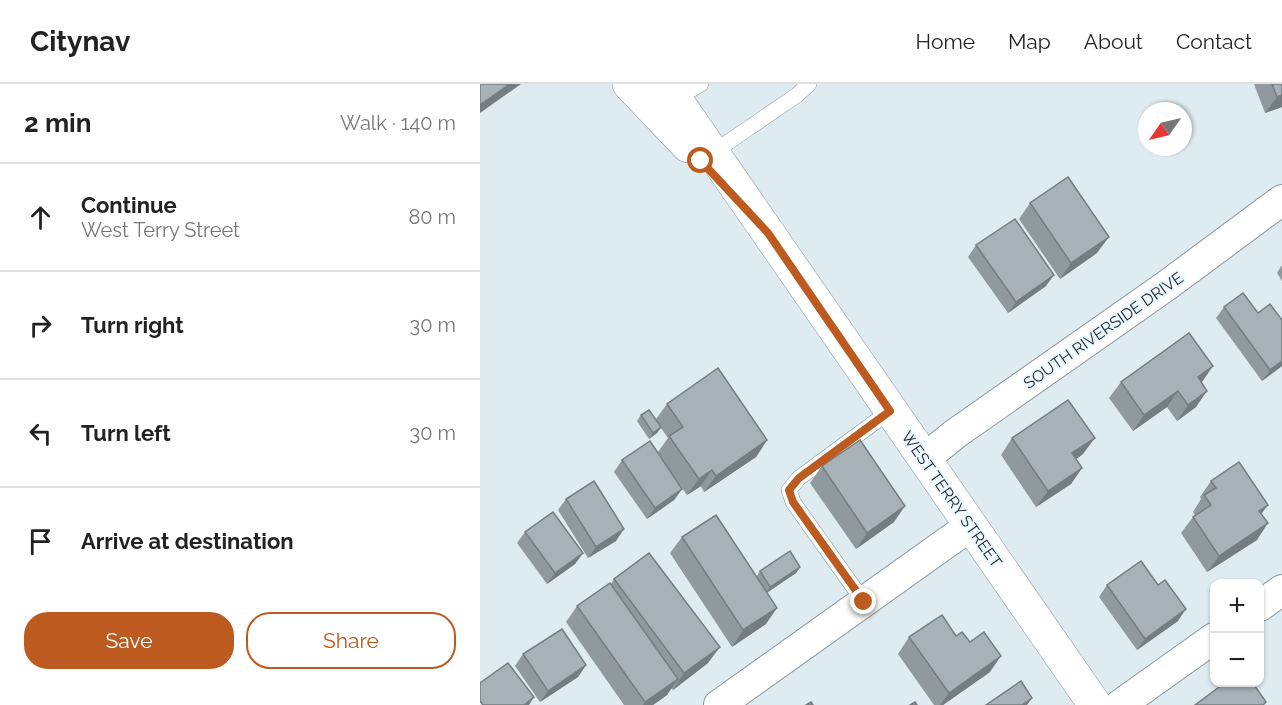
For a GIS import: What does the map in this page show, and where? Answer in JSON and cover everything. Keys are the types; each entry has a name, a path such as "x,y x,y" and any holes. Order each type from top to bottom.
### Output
{"street":[{"name":"WEST TERRY STREET","path":"630,84 674,94 707,157 768,233 1095,705"},
{"name":"SOUTH RIVERSIDE DRIVE","path":"924,459 955,434 1166,286 1282,200"},
{"path":"719,705 970,526"},
{"path":"1264,603 1282,590"},
{"path":"1120,705 1210,642"}],"lane":[{"path":"707,157 797,95 809,84"},
{"path":"864,602 793,502 789,490 799,478 890,411"}],"building":[{"path":"480,84 510,84 480,105"},
{"path":"1272,84 1282,84 1282,95 1277,97"},
{"path":"1068,177 1109,237 1071,263 1030,203"},
{"path":"1015,219 1054,275 1016,302 976,245"},
{"path":"1243,293 1258,313 1270,304 1282,320 1282,361 1270,370 1224,307"},
{"path":"1189,333 1213,366 1198,377 1207,391 1188,405 1178,391 1144,415 1121,382"},
{"path":"718,368 767,440 716,476 712,470 699,479 669,436 683,427 667,404"},
{"path":"1068,400 1095,438 1072,453 1082,468 1048,491 1012,438"},
{"path":"649,410 661,427 653,433 641,415"},
{"path":"860,440 905,506 867,533 822,466"},
{"path":"650,441 682,489 655,508 622,460"},
{"path":"1239,462 1268,505 1259,511 1268,523 1219,556 1193,517 1211,505 1204,495 1216,488 1211,481"},
{"path":"594,481 624,529 596,547 566,499"},
{"path":"553,512 583,553 555,573 525,532"},
{"path":"716,515 777,608 743,630 682,537"},
{"path":"790,551 800,567 770,587 760,571"},
{"path":"649,553 720,647 684,673 614,579"},
{"path":"1141,561 1158,585 1165,580 1186,609 1145,639 1107,585"},
{"path":"610,583 678,679 645,702 577,606"},
{"path":"942,615 956,636 962,632 970,642 984,632 1001,656 949,693 909,637"},
{"path":"562,629 586,665 548,691 523,654"},
{"path":"508,663 534,697 524,705 483,705 480,701 480,683"},
{"path":"1021,681 1032,698 1022,705 986,705"},
{"path":"1219,687 1256,687 1266,702 1263,705 1195,705"}],"route":[{"path":"701,161 768,233 890,411 799,478 789,490 793,502 864,602"}]}
